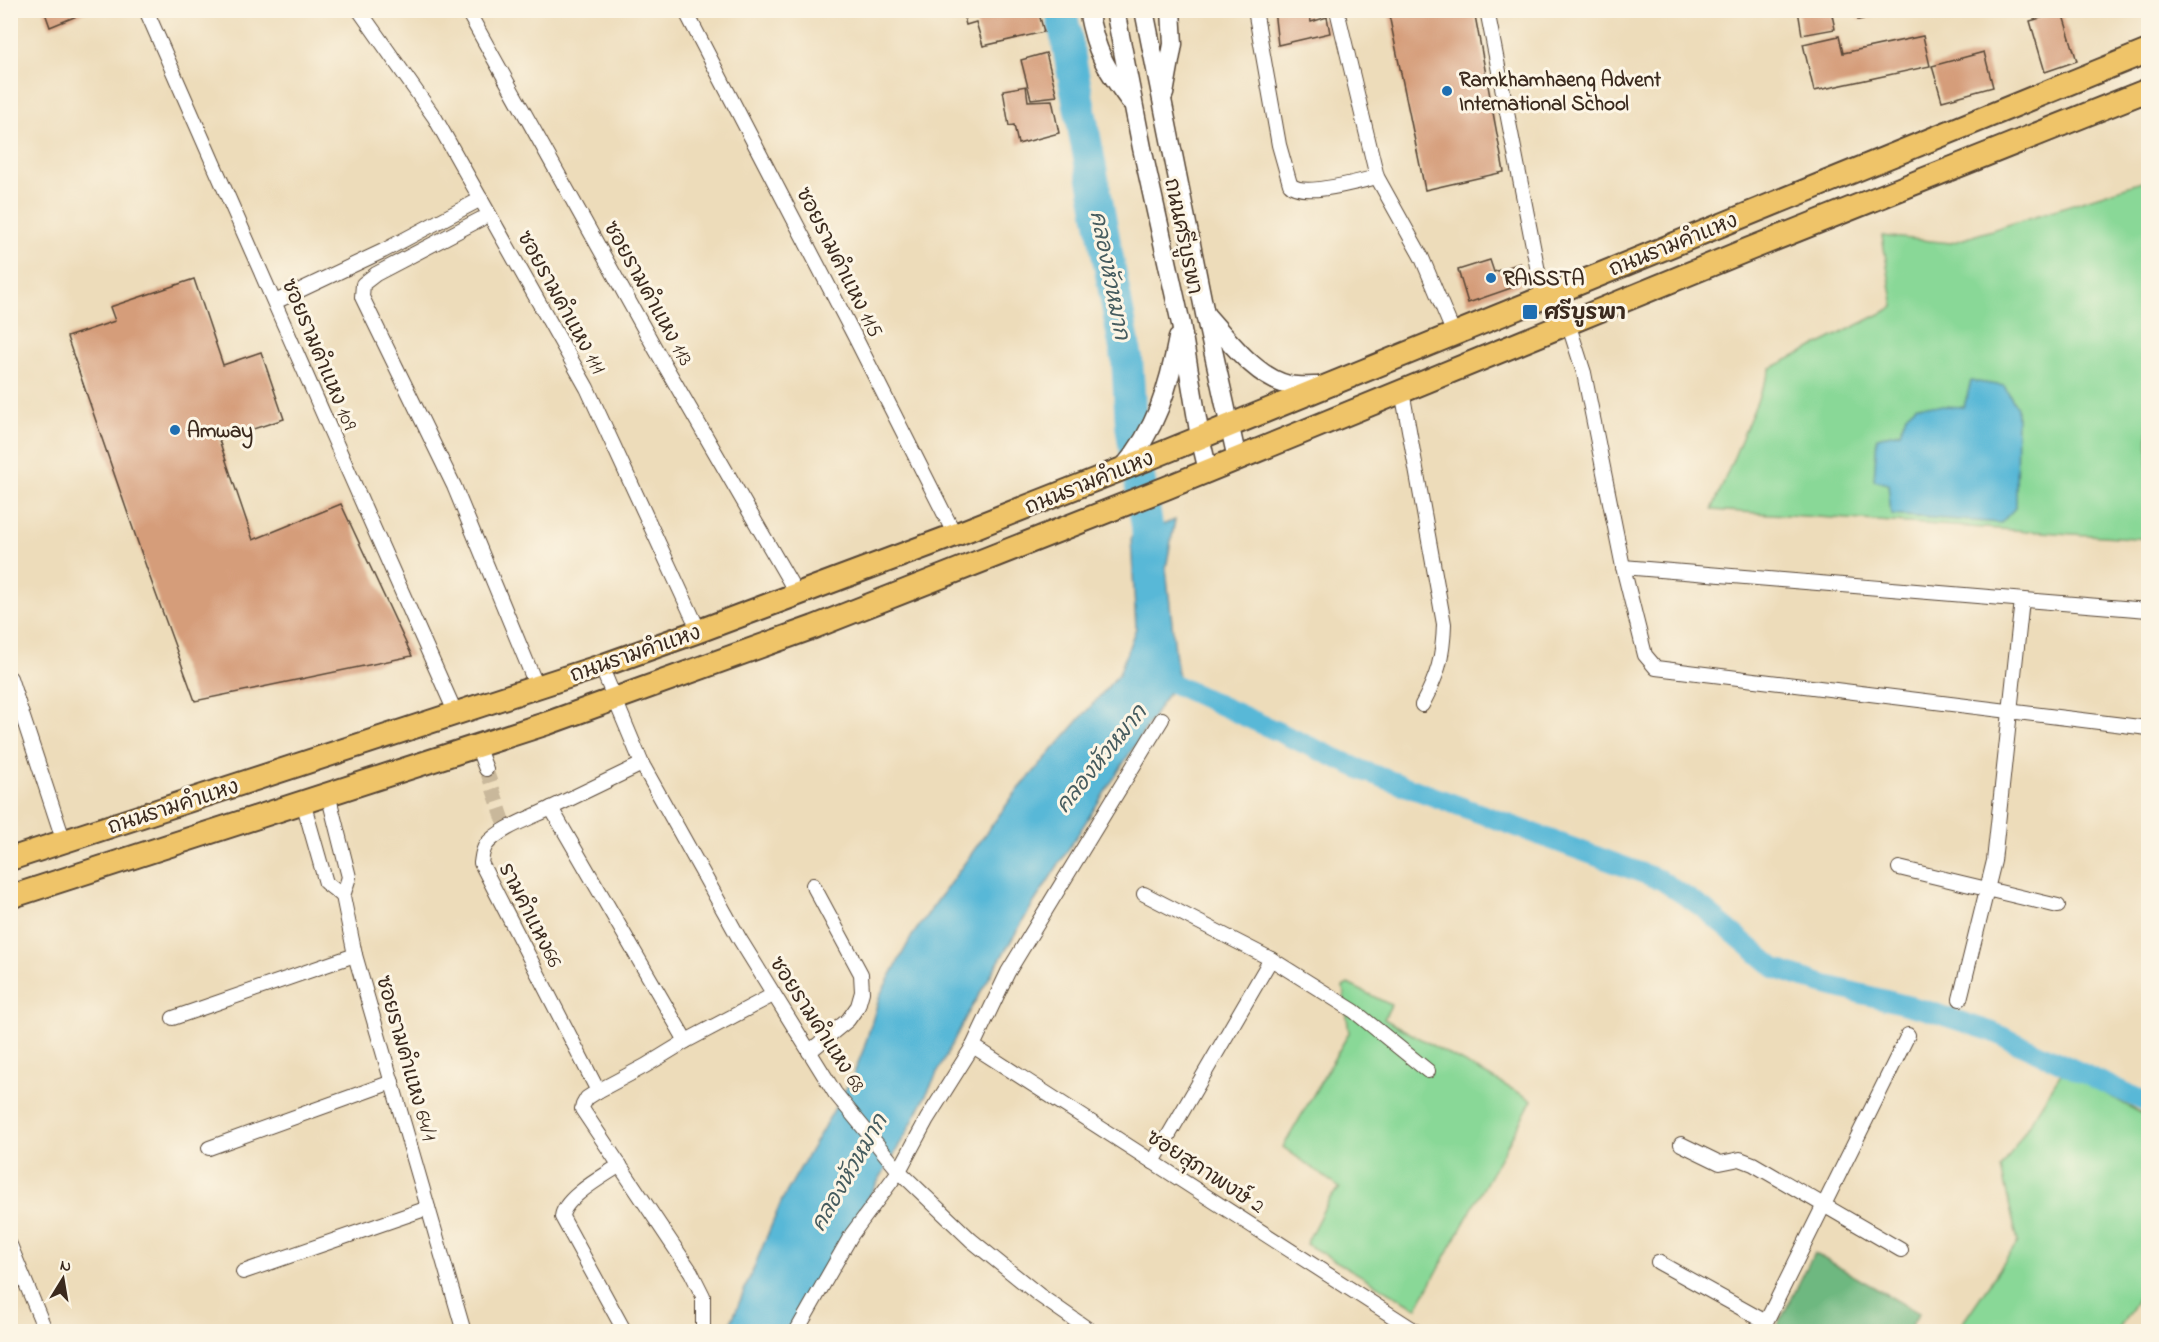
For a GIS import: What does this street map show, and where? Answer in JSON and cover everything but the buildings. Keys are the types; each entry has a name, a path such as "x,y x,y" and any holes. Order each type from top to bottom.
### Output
{"main road":[{"name":"ถนนรามคำแหง","path":"10,860 601,666 955,535 2102,72 2148,51"},
{"name":"ถนนรามคำแหง","path":"10,897 477,746 616,699 814,627 1166,488 1568,323 2148,90"}],"street":[{"name":"ซอยรามคำแหง 109","path":"146,10 351,481 456,714"},
{"name":"ซอยรามคำแหง 111","path":"359,10 435,118 587,388 699,631"},
{"name":"ซอยรามคำแหง 113","path":"467,10 656,350 796,594"},
{"name":"ซอยรามคำแหง 115","path":"685,10 955,535"},
{"path":"1088,10 1098,53 1134,108"},
{"name":"ถนนศรีบูรพา","path":"1115,10 1181,324 1208,471"},
{"name":"ถนนศรีบูรพา","path":"1144,10 1228,426 1237,459"},
{"path":"1162,101 1173,44 1171,10"},
{"path":"1255,10 1279,145 1290,184 1298,190 1330,187 1377,177"},
{"path":"1337,10 1377,177 1422,258 1454,334"},
{"path":"1487,10 1543,297"},
{"path":"275,303 481,200"},
{"path":"481,219 376,274 363,284 362,297 454,486 537,687"},
{"path":"1205,314 1244,358 1264,374 1288,385 1324,386"},
{"path":"1568,323 1584,373 1623,567 1645,655 1656,668 2148,728"},
{"path":"1121,469 1138,450 1153,426 1173,364 1181,324"},
{"path":"1402,391 1444,624 1441,660 1435,679 1422,705"},
{"path":"1623,567 2148,610"},
{"path":"1960,999 1994,861 2022,600"},
{"name":"ซอยรามคำแหง 68","path":"601,666 642,765 773,994 835,1093 896,1168 971,1240 1039,1295 1092,1332"},
{"path":"10,678 64,842"},
{"path":"796,1332 852,1234 973,1046 1008,972 1162,719"},
{"path":"477,746 486,769"},
{"name":"รามคำแหง66","path":"598,1091 481,863 487,843 506,828 642,765"},
{"name":"ซอยรามคำแหง 64/1","path":"328,794 349,877 343,896 355,955 464,1332"},
{"path":"303,802 326,883 343,896"},
{"path":"551,808 686,1041"},
{"path":"1899,868 2058,906"},
{"path":"809,1053 848,1020 858,1006 862,992 861,974 813,885"},
{"path":"1144,894 1271,959 1346,1005 1428,1071"},
{"path":"173,1018 355,955"},
{"path":"1153,1162 1271,959"},
{"path":"703,1332 703,1296 691,1272 582,1109 583,1104 587,1098 598,1091 773,994"},
{"path":"1658,1262 1763,1327 1908,1035"},
{"name":"ซอยสุภาพงษ์ 2","path":"973,1046 1410,1330"},
{"path":"209,1148 392,1082"},
{"path":"1681,1144 1720,1163 1740,1159 1753,1164 1901,1250"},
{"path":"620,1165 570,1201 563,1210 562,1217 625,1332"},
{"path":"243,1272 428,1208"},
{"path":"10,1245 46,1332"}],"green space":[{"path":"2148,180 2148,539 1712,510 1771,368 1894,307 1882,236 1951,243"},
{"path":"1348,984 1391,1005 1384,1019 1532,1100 1417,1308 1306,1244 1329,1199 1340,1188 1283,1147 1349,1033 1343,987"},
{"path":"2063,1070 2148,1117 2148,1281 2118,1331 1957,1331 2018,1242 2001,1169"},
{"path":"1814,1253 1919,1313 1908,1331 1775,1331"}],"water":[{"path":"1971,381 2004,386 2017,407 2016,507 2001,523 1891,515 1888,484 1874,480 1877,437 1900,432 1906,415 1917,405 1964,407"},
{"path":"1175,520 1166,568 1178,678 1030,909 967,1015 906,1134 790,1331 727,1332 782,1200 852,1078 880,995 912,936 1013,796 1119,674 1136,628 1131,537"}],"waterway":[{"name":"คลองหัวหมาก","path":"1061,10 1127,359 1131,425 1147,526 1150,572"},
{"path":"1154,675 1364,771 1661,880 1703,908 1776,969 1822,984 1926,1010 1993,1032 2148,1103"}],"tunnel":[{"path":"486,769 506,827"}],"place":[{"name":"Ramkhamhaeng Advent International School","path":"1447,91"},
{"name":"RAISSTA","path":"1491,278"},
{"name":"ศรีบูรพา","path":"1530,312"},
{"name":"Amway","path":"175,430"}]}
